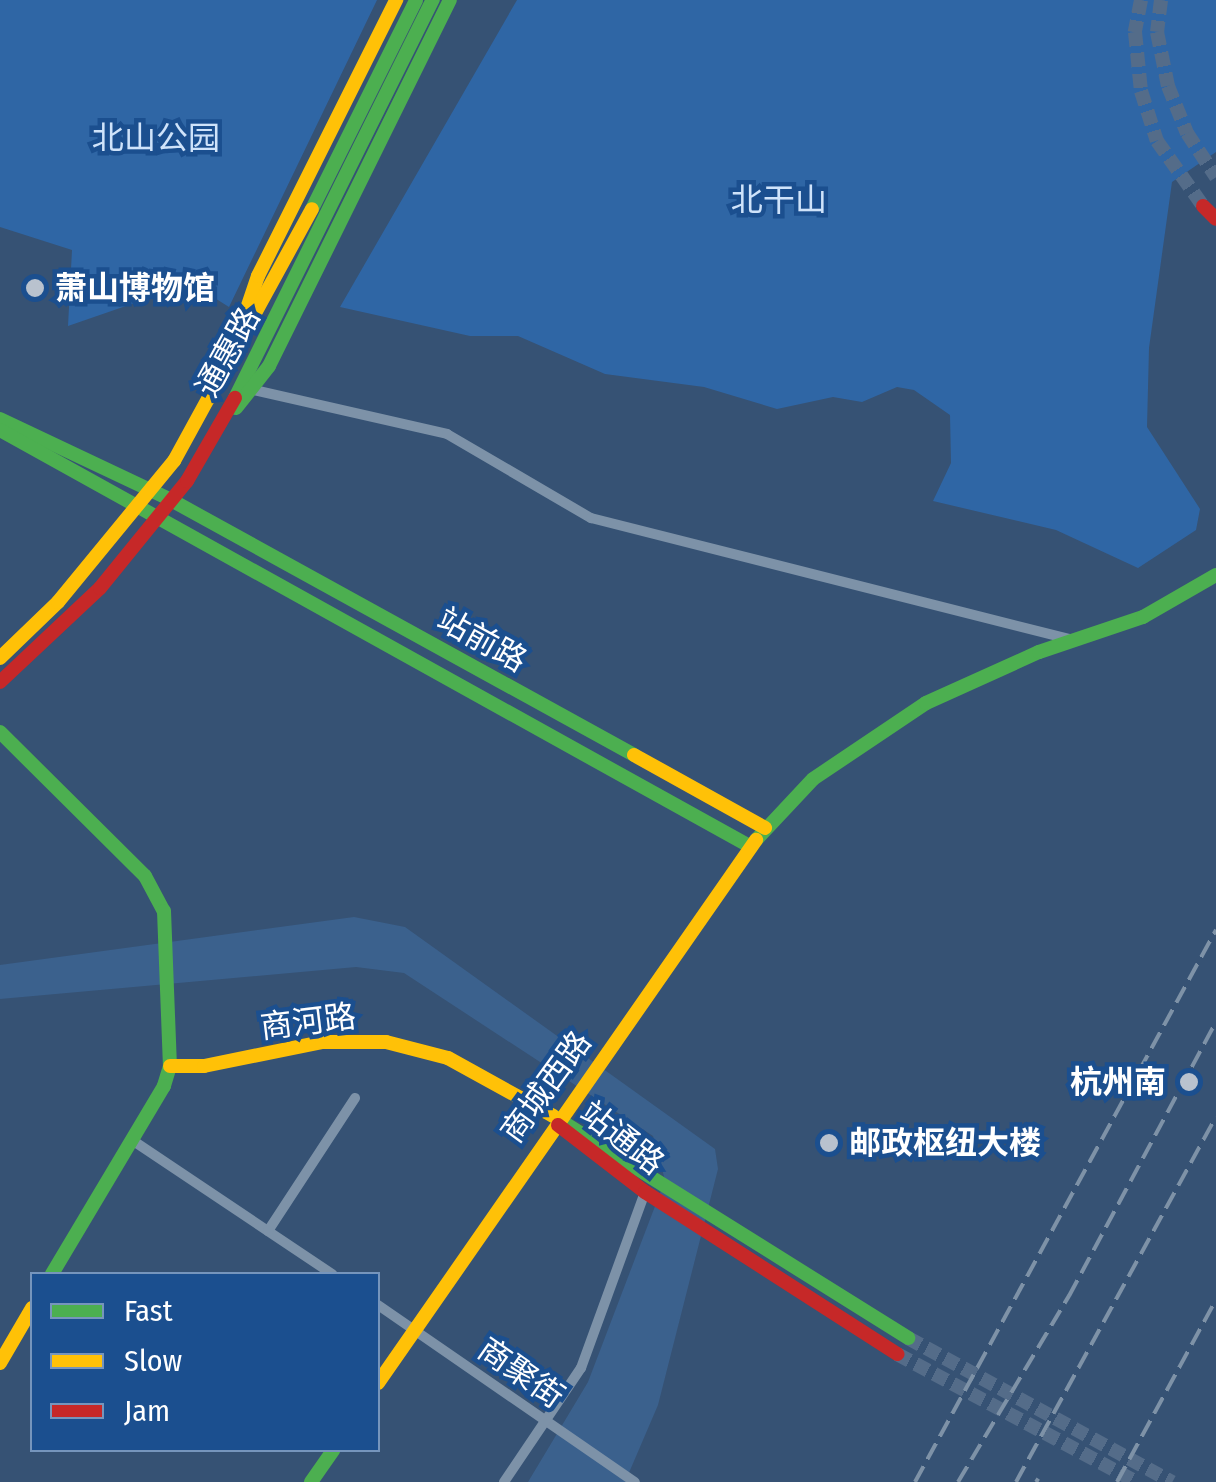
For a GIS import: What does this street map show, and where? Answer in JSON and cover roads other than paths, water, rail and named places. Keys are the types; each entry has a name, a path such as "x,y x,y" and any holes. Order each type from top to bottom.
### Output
{"main road":[{"path":"204,412 258,276 396,0"},
{"name":"通惠路","path":"0,658 58,602 146,490 174,461 204,412 416,0"},
{"name":"通惠路","path":"0,682 100,588 172,500 265,348 432,0"},
{"path":"219,425 254,390 450,0"},
{"path":"1204,206 1216,219"},
{"name":"站前路","path":"0,418 172,500 765,828"},
{"path":"0,430 751,847"},
{"name":"商城西路","path":"380,1380 554,1121 765,828 868,738 982,676 1143,617 1216,575"},
{"path":"0,732 156,888 165,933 170,1066 132,1140 53,1272"},
{"name":"商河路","path":"170,1066 204,1066 322,1042 386,1042 448,1058 554,1121"},
{"name":"站通路","path":"554,1121 651,1175 711,1217 908,1338"},
{"name":"站通路","path":"554,1121 577,1146 897,1354"},
{"path":"0,1362 30,1311"},
{"path":"311,1482 331,1452"}],"street":[{"path":"254,390 447,434 591,518 1074,640"},
{"path":"268,1231 355,1098"},
{"path":"132,1140 329,1272"},
{"path":"504,1482 581,1368 645,1192"},
{"name":"商聚街","path":"380,1306 636,1482"}],"tunnel":[{"path":"1141,0 1135,32 1141,91 1157,141 1203,206"},
{"path":"1161,0 1157,32 1168,86 1187,133 1216,177"},
{"path":"908,1338 1172,1482"},
{"path":"897,1354 1137,1482"}],"railway":[{"path":"915,1482 1216,930"},
{"path":"958,1482 1069,1296 1216,1022"},
{"path":"1016,1482 1216,1117"},
{"path":"1117,1482 1216,1300"}],"place":[{"name":"萧山博物馆","path":"35,288"},
{"name":"杭州南","path":"1189,1082"},
{"name":"邮政枢纽大楼","path":"829,1143"}],"park label":[{"name":"北山公园","path":"156,138"},
{"name":"北干山","path":"779,200"}]}
